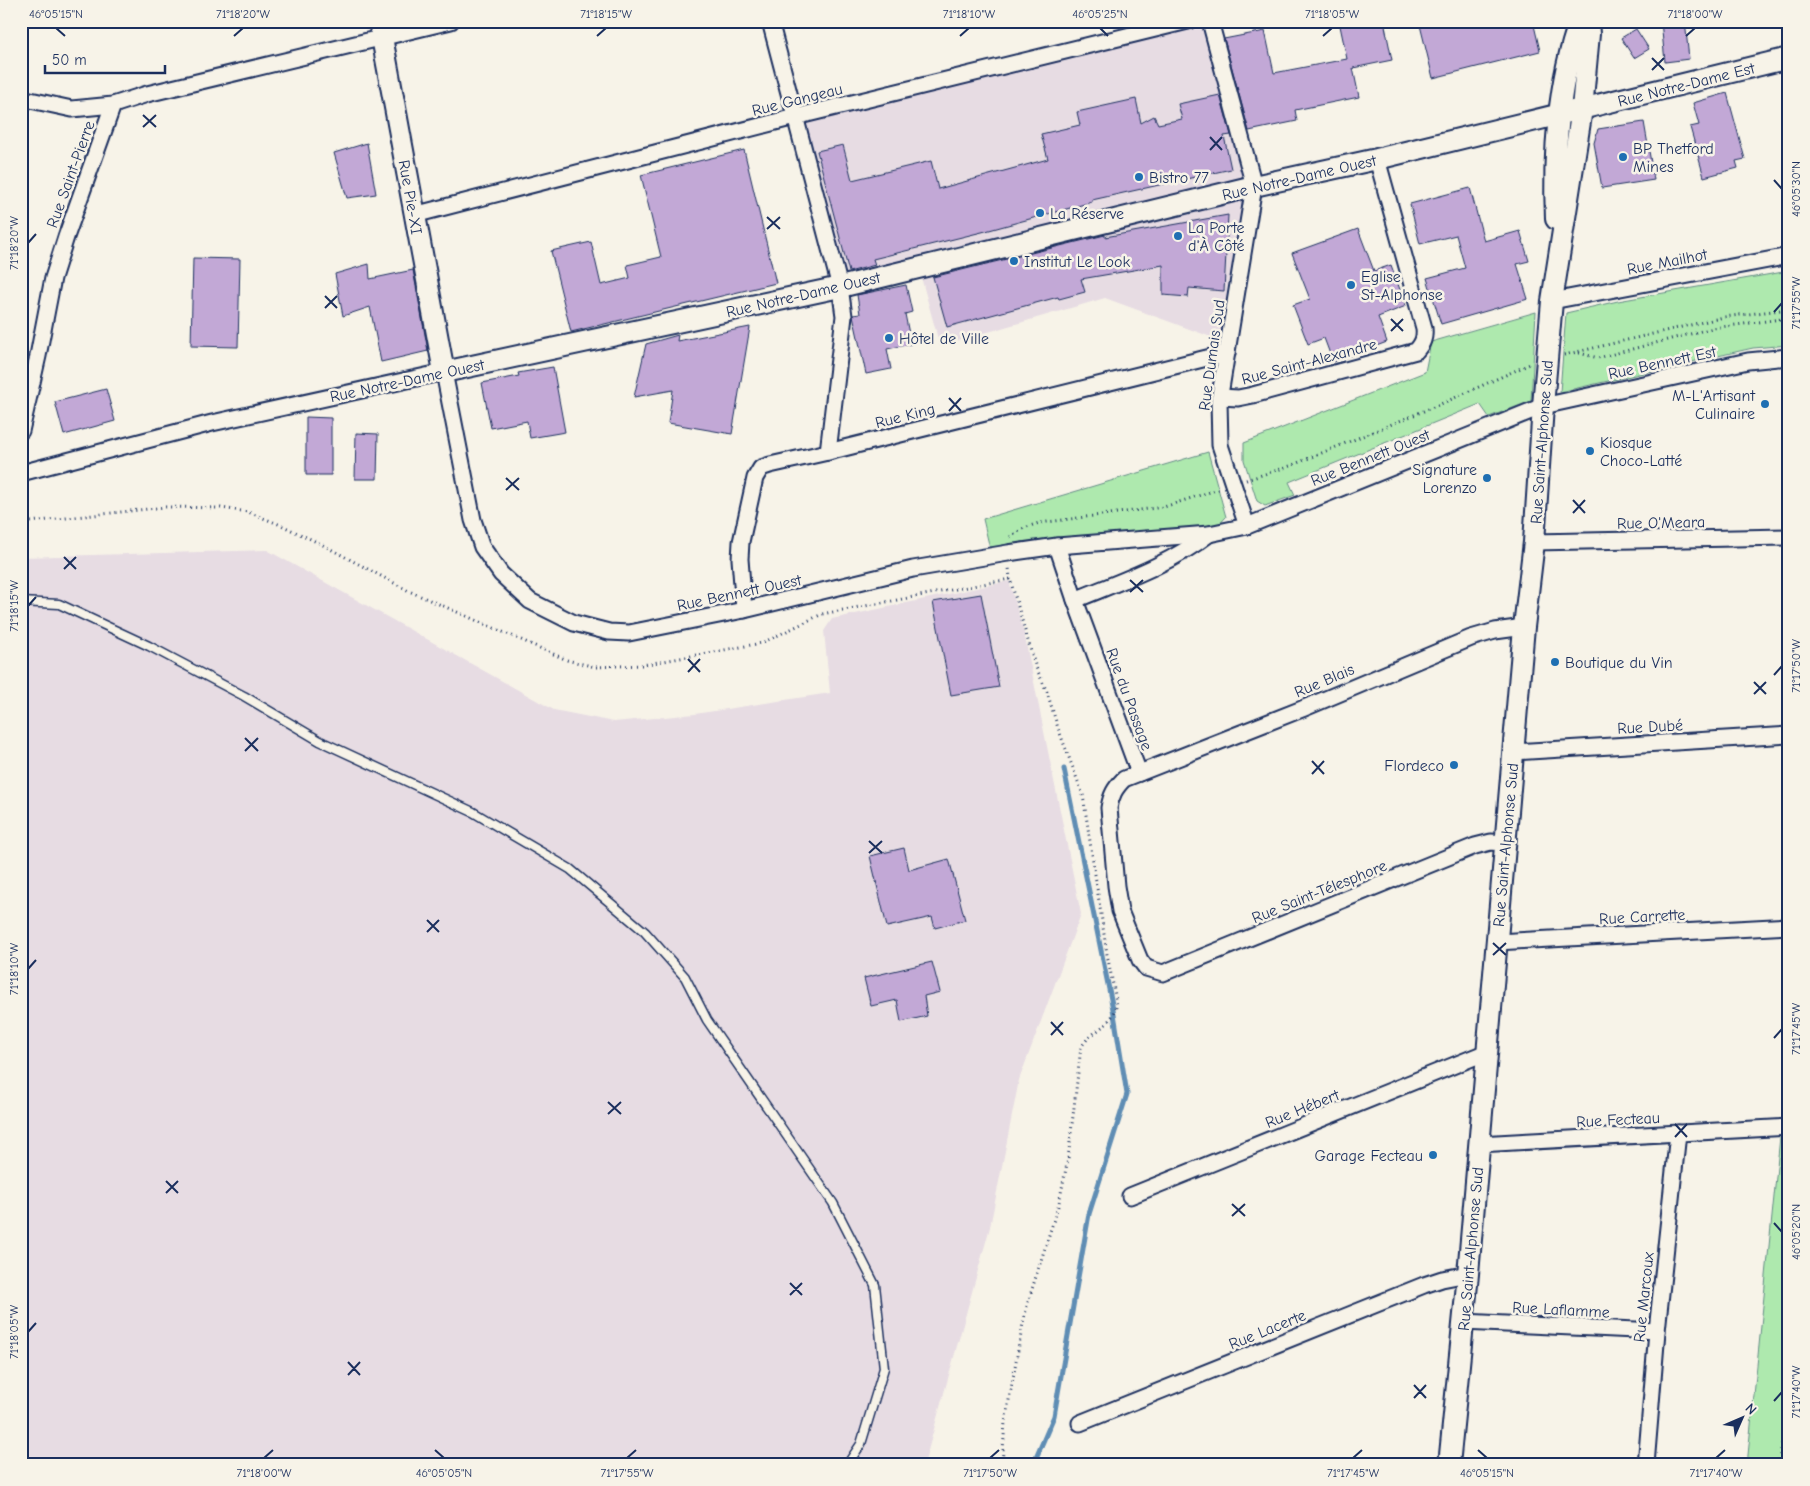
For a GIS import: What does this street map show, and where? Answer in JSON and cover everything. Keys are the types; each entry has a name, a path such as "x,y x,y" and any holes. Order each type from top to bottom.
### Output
{"street":[{"path":"21,98 72,109 113,104 381,30 451,21"},
{"path":"770,21 840,287 844,316 828,452"},
{"name":"Rue Gangeau","path":"414,215 1188,21"},
{"path":"1210,21 1254,186"},
{"name":"Rue Saint-Alphonse Sud","path":"1559,256 1554,182 1560,114 1567,66 1572,43 1580,21"},
{"name":"Rue Saint-Alphonse Sud","path":"1449,1465 1468,1274 1524,627 1534,542 1552,301 1582,109 1589,34 1588,21"},
{"name":"Rue Pie-XI","path":"381,30 444,372"},
{"name":"Rue Notre-Dame Est","path":"1582,109 1789,58"},
{"name":"Rue Saint-Pierre","path":"21,431 53,278 113,104"},
{"name":"Rue Notre-Dame Ouest","path":"21,473 212,423 840,287 1254,186 1377,159 1582,109"},
{"name":"Rue Saint-Alexandre","path":"1220,397 1238,398 1253,395 1416,351 1422,344 1425,336 1424,328 1377,159"},
{"name":"Rue Dumais Sud","path":"1247,526 1220,445 1220,397 1254,186"},
{"name":"Rue Mailhot","path":"1552,301 1789,256"},
{"name":"Rue King","path":"744,610 740,559 741,542 755,478 761,468 1227,353"},
{"name":"Rue Bennett Est","path":"1543,406 1748,361 1789,357"},
{"name":"Rue Bennett Ouest","path":"444,372 473,520 482,547 501,574 530,601 574,623 609,632 629,633 744,610 913,569 1057,546 1209,534 1247,526 1543,406"},
{"name":"Rue Bennett Ouest","path":"1075,600 1162,564 1190,549 1209,534"},
{"name":"Rue O'Meara","path":"1534,542 1789,537"},
{"name":"Rue du Passage","path":"1057,546 1139,773 1124,779 1116,786 1111,796 1109,808 1120,910 1140,960 1146,968"},
{"name":"Rue Blais","path":"1139,773 1302,709 1472,638 1495,630 1524,627"},
{"name":"Rue Dubé","path":"1514,752 1789,735"},
{"name":"Rue Saint-Télesphore","path":"1146,968 1163,973 1475,846 1491,842 1506,843"},
{"name":"Rue Carrette","path":"1497,942 1789,926"},
{"name":"Rue Hébert","path":"1130,1196 1487,1052"},
{"name":"Rue Fecteau","path":"1479,1144 1789,1127"},
{"name":"Rue Marcoux","path":"1646,1465 1657,1331 1678,1134"},
{"name":"Rue Lacerte","path":"1080,1423 1424,1285 1468,1274"},
{"name":"Rue Laflamme","path":"1463,1322 1657,1331"}],"lane":[{"path":"21,602 59,604 68,608 148,646 244,696 320,741 473,812 570,869 644,932 685,977 707,1020 833,1203 875,1285 884,1368 861,1444 847,1465"}],"path":[{"path":"1002,1465 1005,1422 1023,1323 1030,1294 1059,1203 1068,1159 1081,1047 1088,1038 1106,1024 1114,1014 1117,1005 1082,795 1047,692 1035,666 1010,579 1007,540 1013,534 1039,523 1164,507 1290,466 1548,357 1578,352 1724,317 1789,309"},
{"path":"1578,352 1598,358 1713,328 1789,318"},
{"path":"21,523 166,507 221,508 248,512 321,544 418,595 567,660 594,667 642,666 762,643 822,614 1010,579"},
{"path":"1778,1465 1788,1400 1789,1349"}],"shaded area":[{"path":"1206,23 1247,196 1222,341 1105,298 940,346 921,277 849,296 799,121"},
{"path":"267,550 554,710 614,722 695,714 830,693 824,631 832,619 1009,581 1024,633 1081,914 1019,1080 990,1227 924,1465 21,1465 21,557"}],"green space":[{"path":"1789,271 1789,345 1753,348 1560,392 1566,313 1618,301"},
{"path":"1536,312 1531,401 1489,417 1480,404 1289,482 1295,495 1265,506 1257,501 1244,460 1244,443 1425,372 1431,342"},
{"path":"1208,452 1226,517 1216,528 990,549 983,519"},
{"path":"1781,1127 1789,1127 1789,1465 1747,1465"}],"building":[{"path":"1339,21 1384,21 1392,60 1353,68 1359,97 1295,110 1297,121 1249,131 1224,39 1265,31 1274,73 1347,59"},
{"path":"1419,21 1533,21 1540,51 1433,78"},
{"path":"1661,21 1685,21 1689,59 1665,62"},
{"path":"1636,29 1649,49 1634,58 1621,38"},
{"path":"1727,93 1745,159 1736,161 1738,168 1704,177 1690,127 1699,125 1693,103"},
{"path":"1220,95 1231,135 1224,136 1231,169 1092,200 1092,202 982,232 873,259 875,265 849,272 817,151 843,145 852,180 931,161 938,189 1048,159 1041,134 1080,125 1077,112 1136,99 1141,123 1154,116 1158,124 1182,119 1178,104"},
{"name":"BP Thetford Mines","path":"1644,122 1654,180 1602,188 1594,143 1598,129"},
{"path":"367,143 376,194 347,198 334,153"},
{"path":"744,150 776,283 571,332 551,251 591,242 601,285 630,278 627,265 661,257 641,175"},
{"path":"1470,188 1484,241 1520,231 1529,261 1517,264 1528,299 1441,324 1427,278 1465,268 1456,235 1420,244 1410,204"},
{"path":"1228,215 1224,291 1189,288 1188,297 1163,295 1163,265 1081,279 1085,292 1059,299 1058,297 947,327 933,277 1105,235 1105,237"},
{"name":"Eglise St-Alphonse","path":"1358,229 1374,271 1391,265 1406,306 1378,317 1387,342 1333,362 1324,338 1308,344 1293,305 1310,299 1292,253"},
{"path":"193,258 240,259 238,347 191,346"},
{"path":"369,264 370,279 413,270 428,351 381,362 370,307 343,316 335,274"},
{"path":"906,285 912,312 905,314 911,344 887,349 891,369 866,374 853,315 860,314 857,295"},
{"path":"750,327 732,434 668,423 673,390 634,397 646,344 678,335 677,341"},
{"path":"553,367 565,432 530,438 527,421 491,428 482,383 519,376 518,373"},
{"path":"106,389 115,421 64,435 55,402"},
{"path":"306,417 331,418 331,475 306,475"},
{"path":"356,433 378,434 377,479 355,479"},
{"path":"981,594 999,687 951,695 933,602"},
{"path":"904,848 909,870 949,859 965,920 935,928 932,917 887,927 870,856"},
{"path":"932,962 940,992 924,996 927,1016 901,1022 897,1000 871,1006 864,978"}],"waterway":[{"path":"1033,1465 1054,1416 1089,1214 1127,1094 1114,1014 1064,769"}],"place":[{"name":"BP Thetford Mines","path":"1623,157"},
{"name":"Bistro 77","path":"1139,177"},
{"name":"La Réserve","path":"1040,213"},
{"name":"La Porte d'À Côté","path":"1178,236"},
{"name":"Institut Le Look","path":"1014,261"},
{"name":"Eglise St-Alphonse","path":"1351,285"},
{"name":"Hôtel de Ville","path":"889,338"},
{"name":"M-L'Artisant Culinaire","path":"1765,404"},
{"name":"Kiosque Choco-Latté","path":"1590,451"},
{"name":"Signature Lorenzo","path":"1487,478"},
{"name":"Boutique du Vin","path":"1555,662"},
{"name":"Flordeco","path":"1454,765"},
{"name":"Garage Fecteau","path":"1433,1155"}]}
